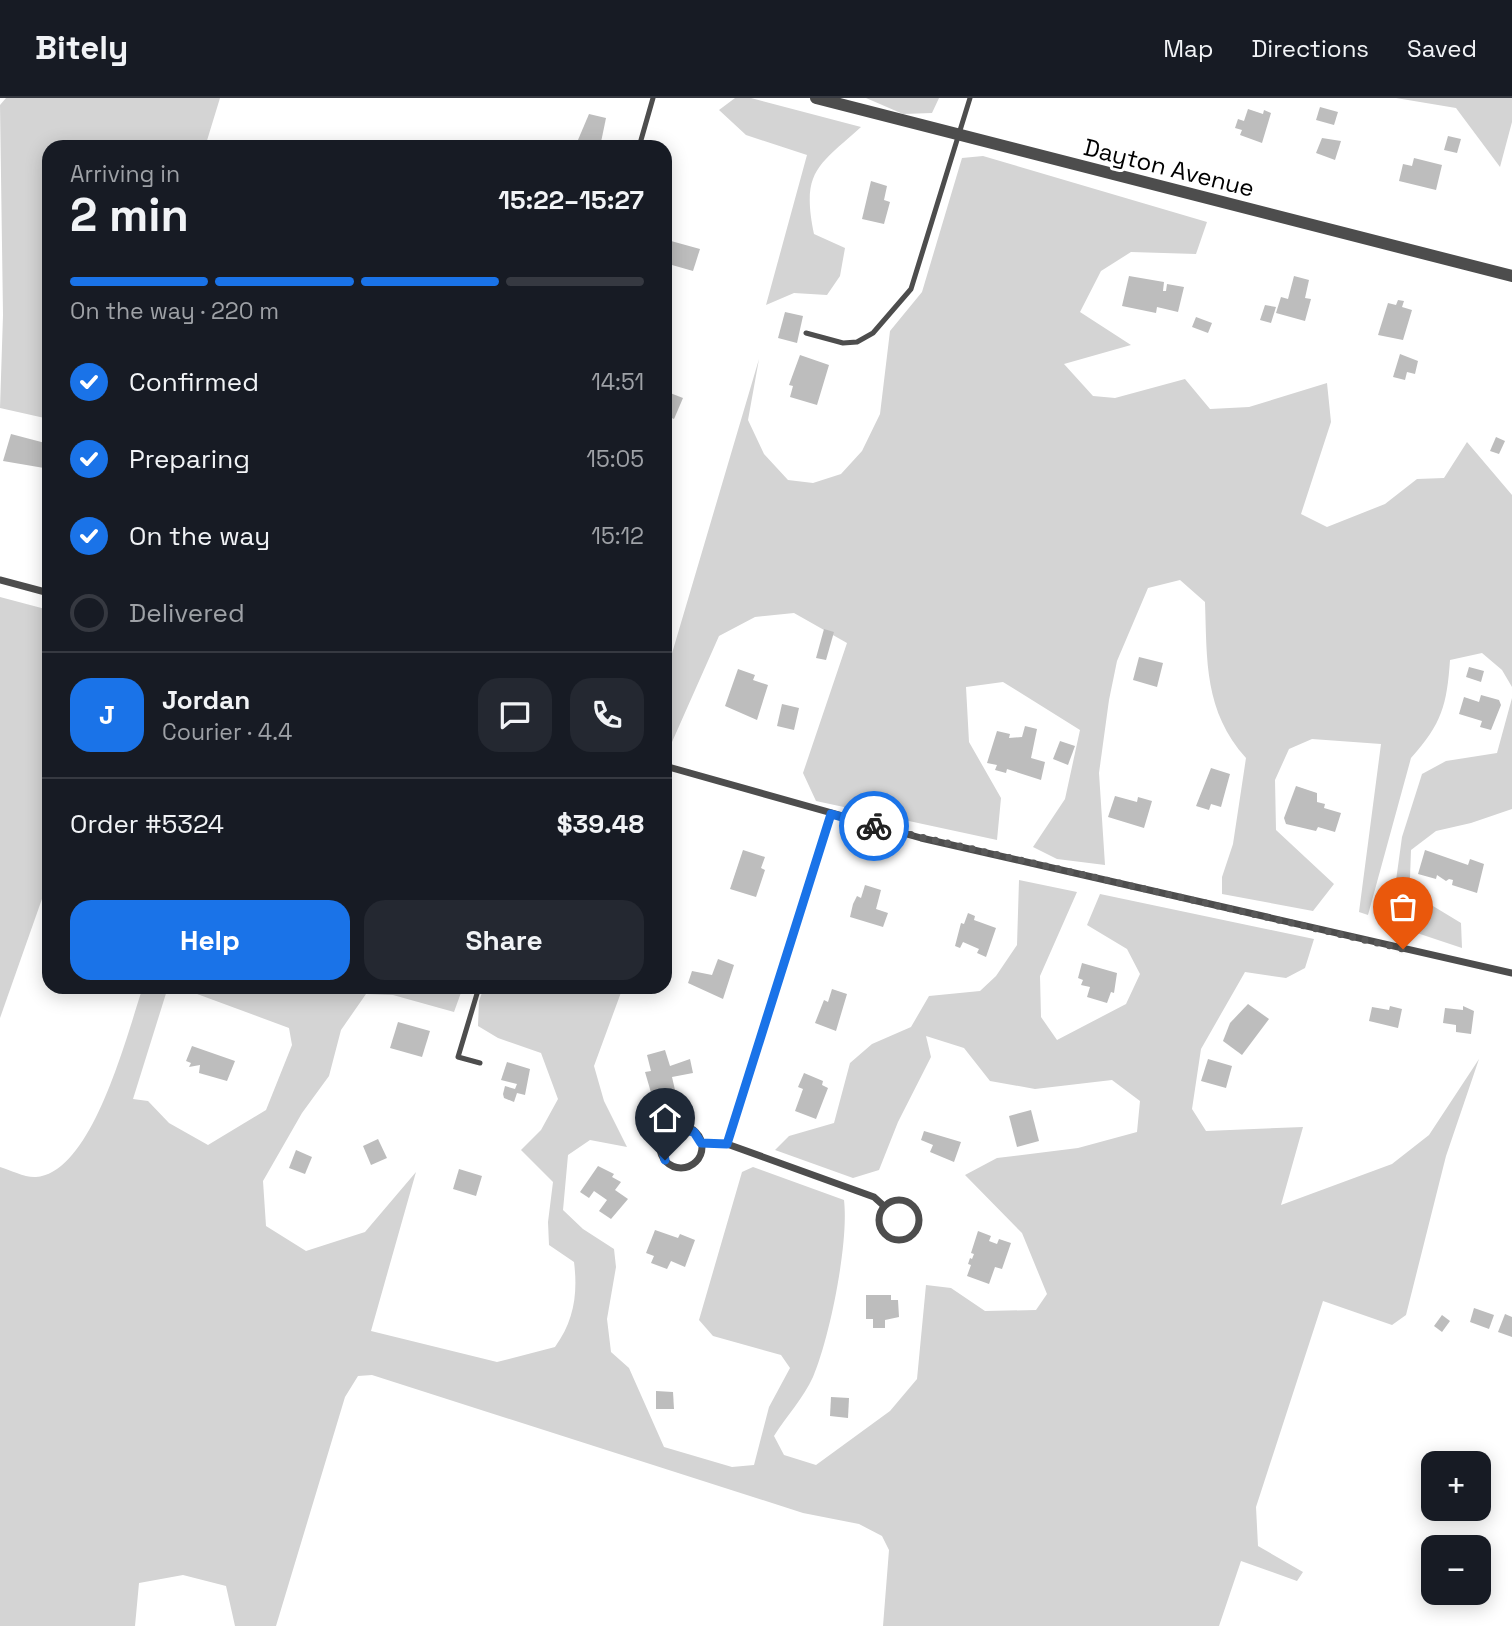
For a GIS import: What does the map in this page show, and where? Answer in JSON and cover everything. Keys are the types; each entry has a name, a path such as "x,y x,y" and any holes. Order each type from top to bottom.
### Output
{"street":[{"name":"Dayton Avenue","path":"816,98 1512,276"},
{"path":"0,580 42,591"},
{"path":"672,768 921,838 1512,973"},
{"path":"727,1144 831,814"},
{"path":"675,1128 694,1132 701,1143 699,1157 683,1168 670,1165 661,1154 664,1135 675,1128"},
{"path":"701,1143 727,1144 874,1197 884,1206"},
{"path":"895,1199 913,1204 920,1222 914,1234 901,1240 883,1232 879,1219 884,1206 895,1199"}],"lane":[{"path":"641,140 653,98"},
{"path":"806,333 843,343 857,342 873,333 899,307 919,272 970,98"},
{"path":"476,994 458,1057 480,1063"}],"shaded area":[{"path":"6,98 220,98 207,140 42,140 42,417 0,408 3,315 0,105"},
{"path":"735,98 751,98 861,127 824,161 812,183 810,196 814,234 845,248 840,276 827,295 794,293 766,305 807,155 746,135 719,110"},
{"path":"866,98 939,98 932,113 903,114"},
{"path":"1396,98 1512,98 1512,122 1500,167 1456,108"},
{"path":"983,156 1207,222 1196,254 1131,252 1101,271 1080,312 1131,345 1064,364 1093,396 1115,398 1185,379 1210,409 1249,407 1327,383 1331,422 1301,514 1327,527 1385,504 1417,479 1444,478 1467,442 1512,495 1512,687 1502,670 1482,653 1450,660 1445,701 1430,735 1411,758 1368,915 1359,912 1381,744 1312,739 1289,749 1275,780 1276,830 1334,884 1313,911 1222,894 1222,877 1233,844 1246,758 1232,740 1215,704 1206,645 1205,602 1180,580 1148,588 1117,661 1099,773 1105,865 1057,859 1033,847 1065,799 1080,730 1003,682 966,687 969,742 1001,798 997,840 816,801 803,773 847,643 794,613 755,617 719,636 672,742 672,653 759,359 748,420 764,454 788,480 813,483 841,474 862,451 880,414 890,331 922,292 962,158"},
{"path":"0,597 42,608 42,899 0,1018"},
{"path":"1512,698 1512,809 1436,831 1411,850 1410,878 1428,903 1461,923 1462,948 1390,924 1402,837 1422,774 1446,761 1497,753"},
{"path":"1019,880 1077,892 1040,976 1041,1017 1057,1040 1126,1004 1140,974 1127,949 1087,925 1100,894 1314,939 1305,968 1286,978 1245,972 1201,1049 1192,1109 1206,1131 1303,1127 1281,1205 1392,1164 1429,1135 1479,1059 1446,1156 1406,1315 1392,1325 1323,1301 1256,1507 1258,1546 1303,1572 1297,1581 1241,1561 1219,1626 883,1626 889,1550 882,1536 859,1524 803,1513 372,1375 358,1376 345,1397 276,1626 235,1626 226,1586 183,1575 139,1583 135,1626 0,1626 0,1167 36,1177 56,1170 75,1152 105,1098 141,994 166,994 133,1099 148,1101 169,1123 208,1145 266,1110 292,1045 289,1028 197,994 366,994 341,1030 329,1076 302,1113 263,1181 266,1226 306,1251 365,1232 416,1172 371,1331 497,1362 555,1347 567,1327 573,1307 575,1274 574,1262 549,1245 548,1222 553,1182 521,1150 541,1130 558,1099 541,1053 498,1038 478,1026 479,1001 482,994 620,994 594,1066 604,1101 627,1147 590,1140 568,1155 563,1210 583,1229 614,1249 616,1267 607,1319 611,1352 629,1368 664,1447 732,1467 754,1465 769,1407 790,1368 781,1355 713,1336 699,1320 742,1172 753,1167 844,1200 841,1264 826,1338 813,1377 774,1436 784,1455 816,1465 890,1411 917,1379 926,1285 951,1288 985,1311 1036,1310 1047,1294 1022,1233 965,1175 997,1158 1078,1148 1137,1132 1140,1101 1112,1080 1035,1089 990,1081 964,1048 926,1036 931,1057 898,1122 879,1170 853,1178 775,1150 789,1136 834,1123 850,1063 872,1044 911,1027 929,996 980,991 996,976 1017,945"},
{"path":"366,994 460,994 454,1012 393,995"}],"building":[{"path":"1320,107 1338,112 1334,125 1316,120"},
{"path":"1248,109 1263,114 1264,110 1271,113 1262,143 1240,135 1242,130 1235,128 1238,119 1244,121"},
{"path":"589,114 606,118 601,140 578,140"},
{"path":"1448,136 1461,139 1457,153 1444,150"},
{"path":"1322,138 1341,141 1335,160 1316,153"},
{"path":"1414,158 1442,165 1436,190 1399,181 1403,164 1412,166"},
{"path":"871,181 887,186 884,200 890,202 884,224 862,219"},
{"path":"672,241 700,249 693,271 672,265"},
{"path":"1129,276 1164,282 1163,291 1166,291 1167,284 1184,287 1178,312 1157,307 1156,313 1122,306"},
{"path":"1294,276 1309,280 1305,298 1311,299 1305,321 1276,313 1281,297 1288,299"},
{"path":"1398,300 1404,301 1402,307 1412,310 1403,340 1378,335 1388,303 1396,305"},
{"path":"1265,305 1276,307 1271,323 1260,320"},
{"path":"785,312 803,316 797,343 778,338"},
{"path":"1196,317 1212,323 1208,333 1192,327"},
{"path":"1400,354 1418,361 1415,374 1407,372 1405,380 1393,377"},
{"path":"800,355 829,365 817,405 790,397 793,386 789,385"},
{"path":"672,394 683,398 674,419 672,418"},
{"path":"11,434 42,442 42,468 3,461"},
{"path":"1496,437 1505,441 1499,454 1490,451"},
{"path":"824,629 834,632 826,660 816,658"},
{"path":"1139,657 1163,663 1157,687 1133,680"},
{"path":"1469,667 1484,671 1481,682 1466,677"},
{"path":"738,669 755,675 753,680 768,685 757,720 725,706"},
{"path":"1481,695 1499,700 1501,705 1491,730 1480,727 1482,721 1459,714 1464,697 1479,702"},
{"path":"782,704 799,708 794,730 777,726"},
{"path":"1025,726 1037,729 1031,758 1045,762 1041,780 1007,769 1006,773 995,770 997,765 987,763 997,731 1010,734 1009,738 1022,737"},
{"path":"1060,741 1075,746 1068,765 1053,759"},
{"path":"1211,768 1230,774 1221,807 1211,804 1209,810 1196,806"},
{"path":"1296,786 1317,793 1317,802 1325,804 1324,808 1341,813 1335,832 1318,827 1316,831 1286,824 1284,818"},
{"path":"1115,796 1137,802 1138,797 1152,801 1144,828 1108,817"},
{"path":"743,850 765,857 761,868 765,870 756,897 730,889"},
{"path":"1425,850 1468,865 1470,859 1484,864 1477,893 1452,885 1453,880 1446,881 1437,875 1436,879 1418,874"},
{"path":"865,885 881,890 876,909 888,913 883,927 850,917 853,904 857,896 861,898"},
{"path":"968,913 975,916 974,920 996,928 986,957 977,953 979,949 963,942 960,948 955,946 961,923 964,924"},
{"path":"718,959 734,965 723,999 688,983 692,971 712,975"},
{"path":"1082,963 1117,973 1114,993 1111,992 1107,1003 1087,997 1090,987 1081,985 1083,980 1078,978"},
{"path":"832,989 847,994 836,1031 815,1023 824,1000 828,1002"},
{"path":"1248,1004 1269,1019 1242,1055 1223,1041 1230,1023"},
{"path":"1390,1006 1402,1009 1398,1028 1369,1021 1372,1007 1389,1010"},
{"path":"1463,1006 1474,1011 1471,1034 1456,1032 1456,1025 1443,1023 1445,1008 1463,1010"},
{"path":"398,1022 430,1031 422,1057 390,1048"},
{"path":"192,1046 235,1061 227,1081 199,1073 200,1065 189,1067 191,1063 186,1061"},
{"path":"665,1050 670,1066 690,1059 693,1073 672,1077 675,1090 652,1096 645,1072 651,1071 647,1055"},
{"path":"1208,1059 1232,1066 1226,1088 1201,1081"},
{"path":"507,1062 530,1069 525,1095 517,1093 514,1102 504,1098 503,1094 505,1086 515,1089 517,1084 501,1080"},
{"path":"804,1073 823,1081 822,1085 828,1088 816,1119 795,1111 803,1089 798,1087"},
{"path":"1031,1110 1039,1141 1017,1147 1009,1116"},
{"path":"924,1131 961,1142 954,1162 930,1152 933,1145 921,1140"},
{"path":"378,1139 387,1158 371,1165 363,1146"},
{"path":"296,1150 312,1157 305,1174 289,1168"},
{"path":"598,1166 614,1174 612,1177 621,1182 615,1190 628,1199 611,1219 599,1211 607,1200 594,1191 589,1198 580,1192"},
{"path":"459,1169 482,1176 476,1196 453,1189"},
{"path":"655,1230 678,1238 680,1234 695,1240 685,1267 671,1261 667,1269 651,1263 654,1256 646,1253"},
{"path":"978,1231 991,1236 989,1241 997,1244 999,1239 1011,1243 1002,1269 995,1267 989,1284 967,1276"},
{"path":"866,1295 891,1295 891,1300 898,1300 899,1317 885,1320 885,1328 873,1328 873,1319 866,1319"},
{"path":"1474,1308 1494,1315 1489,1329 1470,1322"},
{"path":"1505,1314 1512,1317 1512,1337 1498,1332"},
{"path":"1442,1315 1450,1321 1442,1332 1434,1326"},
{"path":"656,1391 673,1392 674,1409 656,1409"},
{"path":"831,1397 849,1398 848,1418 830,1416"}],"way so far":[{"path":"874,826 1403,949"}],"route":[{"path":"665,1160 661,1154 661,1141 669,1130 675,1128 688,1128 701,1143 727,1144 831,814 874,826"}]}
